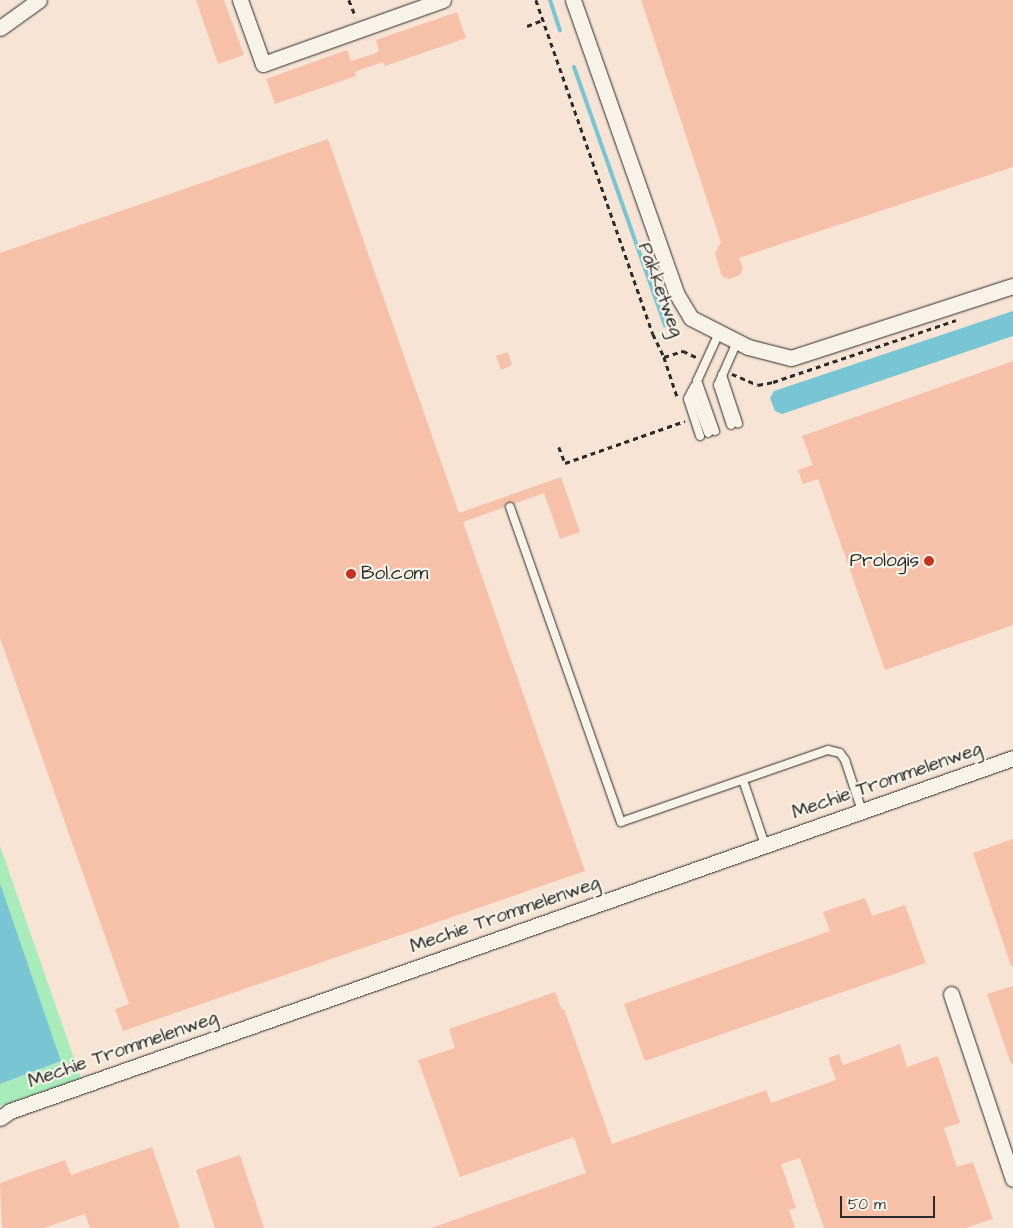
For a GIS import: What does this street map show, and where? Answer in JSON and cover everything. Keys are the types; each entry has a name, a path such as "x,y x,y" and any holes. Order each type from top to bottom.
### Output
{"street":[{"path":"0,28 39,0"},
{"path":"240,0 263,64 442,0"},
{"name":"Pakketweg","path":"573,0 676,293 691,318 767,355 791,358 1013,286"},
{"name":"Mechie Trommelenweg","path":"3,1114 1013,758"},
{"path":"951,994 1013,1179"}],"lane":[{"path":"697,381 708,433 688,399 719,333"},
{"path":"735,424 723,372 737,342"},
{"path":"510,507 621,822 834,750 845,760 862,811"},
{"path":"742,780 765,845"}],"path":[{"path":"349,0 360,29"},
{"name":"Pakketweg","path":"536,0 664,357 683,351 706,361"},
{"path":"527,26 543,20"},
{"path":"723,372 758,385 773,382 958,320"},
{"path":"664,357 679,404"},
{"path":"559,447 565,463 686,422 682,413"}],"shaded area":[{"path":"0,0 1013,0 1013,1228 0,1228"}],"green space":[{"path":"0,846 81,1078 0,1106 0,1084 61,1061 0,883"}],"water":[{"path":"1013,311 1013,336 782,414 775,411 770,398 774,391"},
{"path":"0,883 61,1061 0,1084"}],"building":[{"path":"196,0 224,0 244,55 218,64"},
{"path":"641,0 1013,0 1013,167 739,258 743,268 740,275 729,279 722,276 715,254 721,242"},
{"path":"457,12 466,38 385,66 383,62 355,72 356,76 275,104 266,79 347,50 351,61 374,54 379,51 376,40"},
{"path":"328,139 459,513 561,477 580,532 560,539 544,493 514,504 509,502 505,507 463,522 585,871 123,1031 115,1009 129,1004 0,638 0,253"},
{"path":"508,352 512,365 501,370 496,356"},
{"path":"1013,361 1013,625 885,670 818,479 803,484 798,470 813,465 802,436"},
{"path":"1013,839 1013,966 1011,966 973,853"},
{"path":"865,898 872,916 905,905 926,963 645,1061 624,1004 830,931 823,912"},
{"path":"1013,986 1013,1064 1011,1064 987,994"},
{"path":"555,992 562,1010 564,1009 612,1144 766,1090 771,1103 836,1080 828,1058 839,1054 843,1065 900,1044 907,1067 938,1056 960,1123 944,1128 957,1167 973,1162 993,1219 965,1228 824,1228 800,1158 781,1164 796,1208 789,1210 795,1228 431,1228 586,1173 574,1137 460,1177 418,1060 455,1048 449,1029"},
{"path":"152,1147 180,1228 90,1228 85,1214 44,1228 2,1228 0,1183 65,1160 71,1175"},
{"path":"240,1155 264,1228 215,1228 196,1170"}],"waterway":[{"path":"550,0 560,30"},
{"path":"574,67 665,325"}],"place":[{"name":"Prologis","path":"929,561"},
{"name":"Bol.com","path":"351,574"}]}
